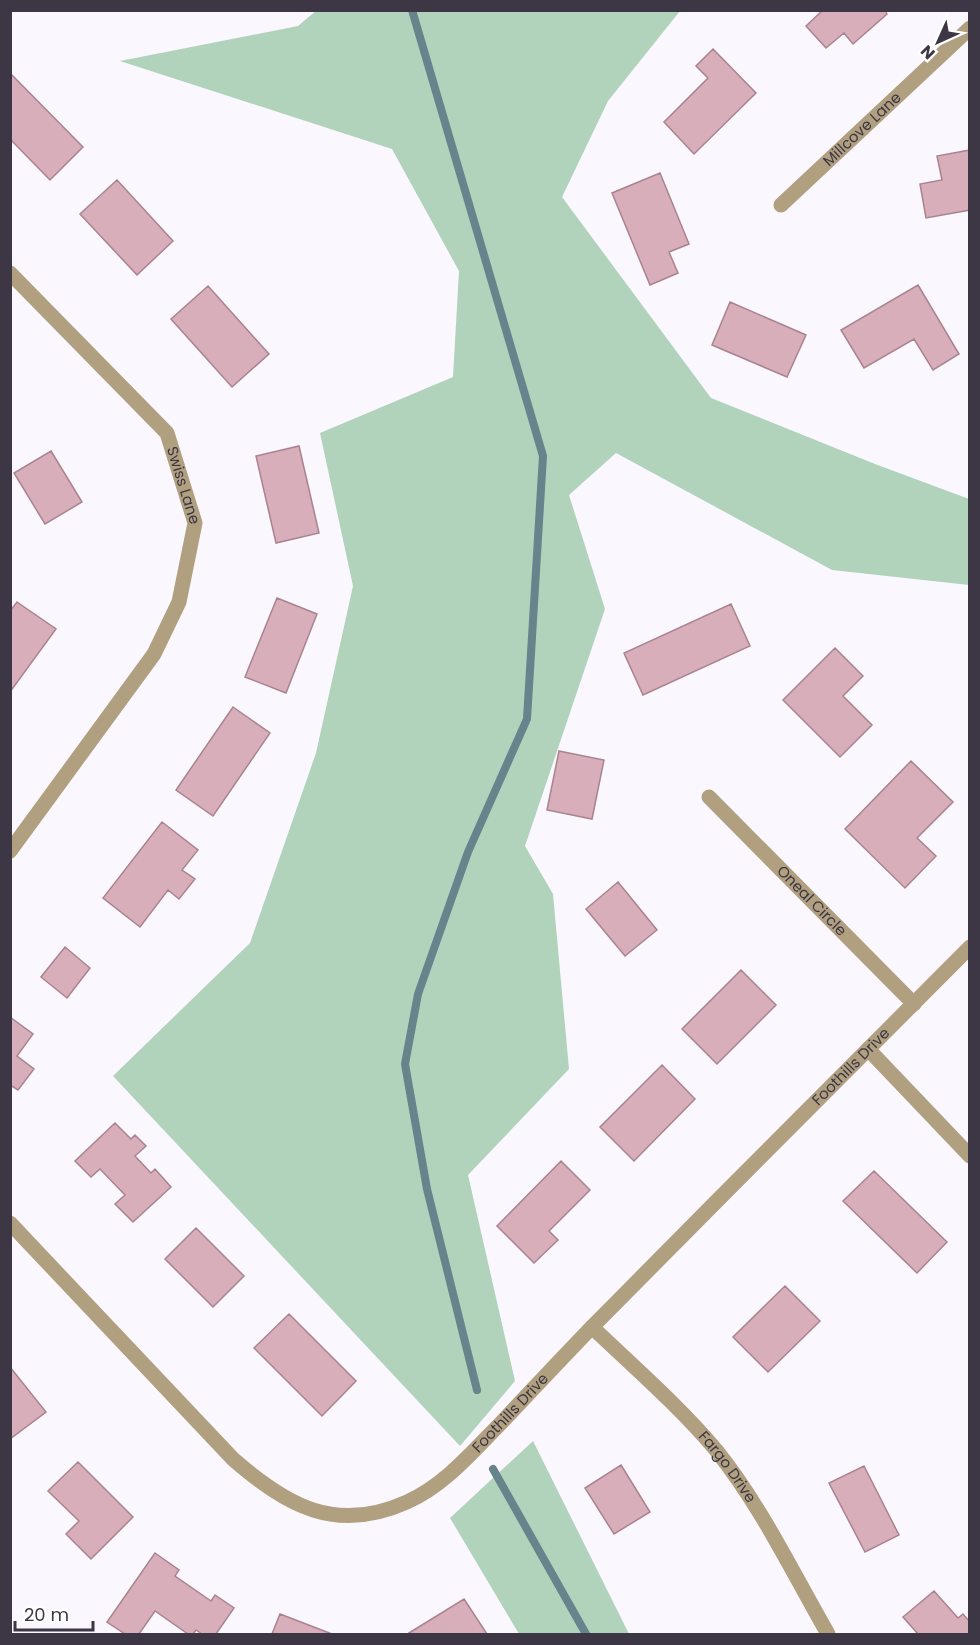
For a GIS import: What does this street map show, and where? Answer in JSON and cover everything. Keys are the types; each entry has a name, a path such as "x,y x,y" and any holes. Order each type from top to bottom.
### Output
{"street":[{"name":"Millcove Lane","path":"781,205 969,28"},
{"name":"Swiss Lane","path":"10,273 167,433 195,523 179,602 154,654 10,850"},
{"name":"Oneal Circle","path":"709,797 914,1004"},
{"name":"Foothills Drive","path":"10,1223 233,1459 262,1484 291,1502 322,1514 359,1516 381,1511 408,1502 439,1483 470,1455 592,1327 969,947"},
{"path":"868,1049 969,1156"},
{"name":"Fargo Drive","path":"592,1327 692,1423 717,1452 755,1506 828,1635"}],"green space":[{"path":"317,10 680,11 608,101 562,197 711,398 969,499 969,585 832,570 616,453 569,495 605,609 525,846 553,894 569,1069 468,1175 515,1381 460,1446 113,1076 250,943 316,753 353,586 320,433 453,377 459,271 392,149 120,61 298,26"},
{"path":"533,1441 629,1634 519,1634 450,1518"}],"building":[{"path":"823,10 885,10 887,14 853,44 844,33 826,48 806,26"},
{"path":"713,49 756,93 694,154 664,122 708,78 696,66"},
{"path":"10,73 83,147 50,180 10,139"},
{"path":"970,150 970,210 926,218 920,184 942,180 937,156"},
{"path":"660,173 689,244 669,252 678,273 650,285 612,193"},
{"path":"117,180 173,241 137,275 80,214"},
{"path":"918,285 959,354 933,370 914,339 864,368 841,330"},
{"path":"208,286 269,354 232,387 171,319"},
{"path":"730,302 806,335 787,377 712,345"},
{"path":"299,446 319,533 276,543 256,456"},
{"path":"51,451 82,502 45,524 14,473"},
{"path":"277,598 317,614 286,693 245,677"},
{"path":"17,602 56,629 10,692 10,611"},
{"path":"731,604 750,646 643,695 624,653"},
{"path":"835,648 863,676 843,696 872,725 840,757 783,700"},
{"path":"233,707 270,733 213,816 176,790"},
{"path":"559,751 604,760 592,819 547,810"},
{"path":"911,761 953,802 917,838 936,856 905,888 845,829"},
{"path":"162,822 198,850 182,870 195,879 179,899 168,890 140,927 103,898"},
{"path":"618,882 657,930 625,956 586,909"},
{"path":"65,947 90,968 67,998 41,977"},
{"path":"741,970 776,1005 717,1064 682,1029"},
{"path":"10,1017 33,1034 17,1056 34,1069 18,1090 10,1085"},
{"path":"662,1065 695,1099 634,1161 600,1127"},
{"path":"115,1123 131,1139 135,1135 146,1146 135,1156 151,1173 155,1169 171,1187 133,1222 115,1204 125,1195 100,1169 91,1177 75,1161"},
{"path":"561,1161 590,1190 549,1231 558,1240 534,1263 497,1226"},
{"path":"874,1171 947,1242 917,1273 843,1201"},
{"path":"196,1228 244,1276 213,1307 165,1259"},
{"path":"785,1286 820,1321 768,1372 733,1337"},
{"path":"289,1314 356,1381 322,1416 254,1348"},
{"path":"10,1367 46,1412 10,1439"},
{"path":"78,1462 133,1517 91,1559 66,1534 79,1521 48,1491"},
{"path":"621,1465 650,1512 614,1534 585,1488"},
{"path":"864,1466 899,1535 865,1552 829,1483"},
{"path":"155,1553 179,1570 175,1576 211,1601 215,1595 234,1608 216,1634 202,1634 196,1630 193,1634 188,1634 155,1611 139,1634 125,1634 107,1622"},
{"path":"934,1591 958,1618 963,1614 970,1622 970,1634 918,1634 903,1617"},
{"path":"464,1599 487,1634 409,1633"},
{"path":"280,1614 332,1634 272,1634"}],"waterway":[{"path":"412,10 543,456 527,719 468,852 418,994 405,1064 427,1189 477,1390"},
{"path":"493,1469 586,1634"}]}
